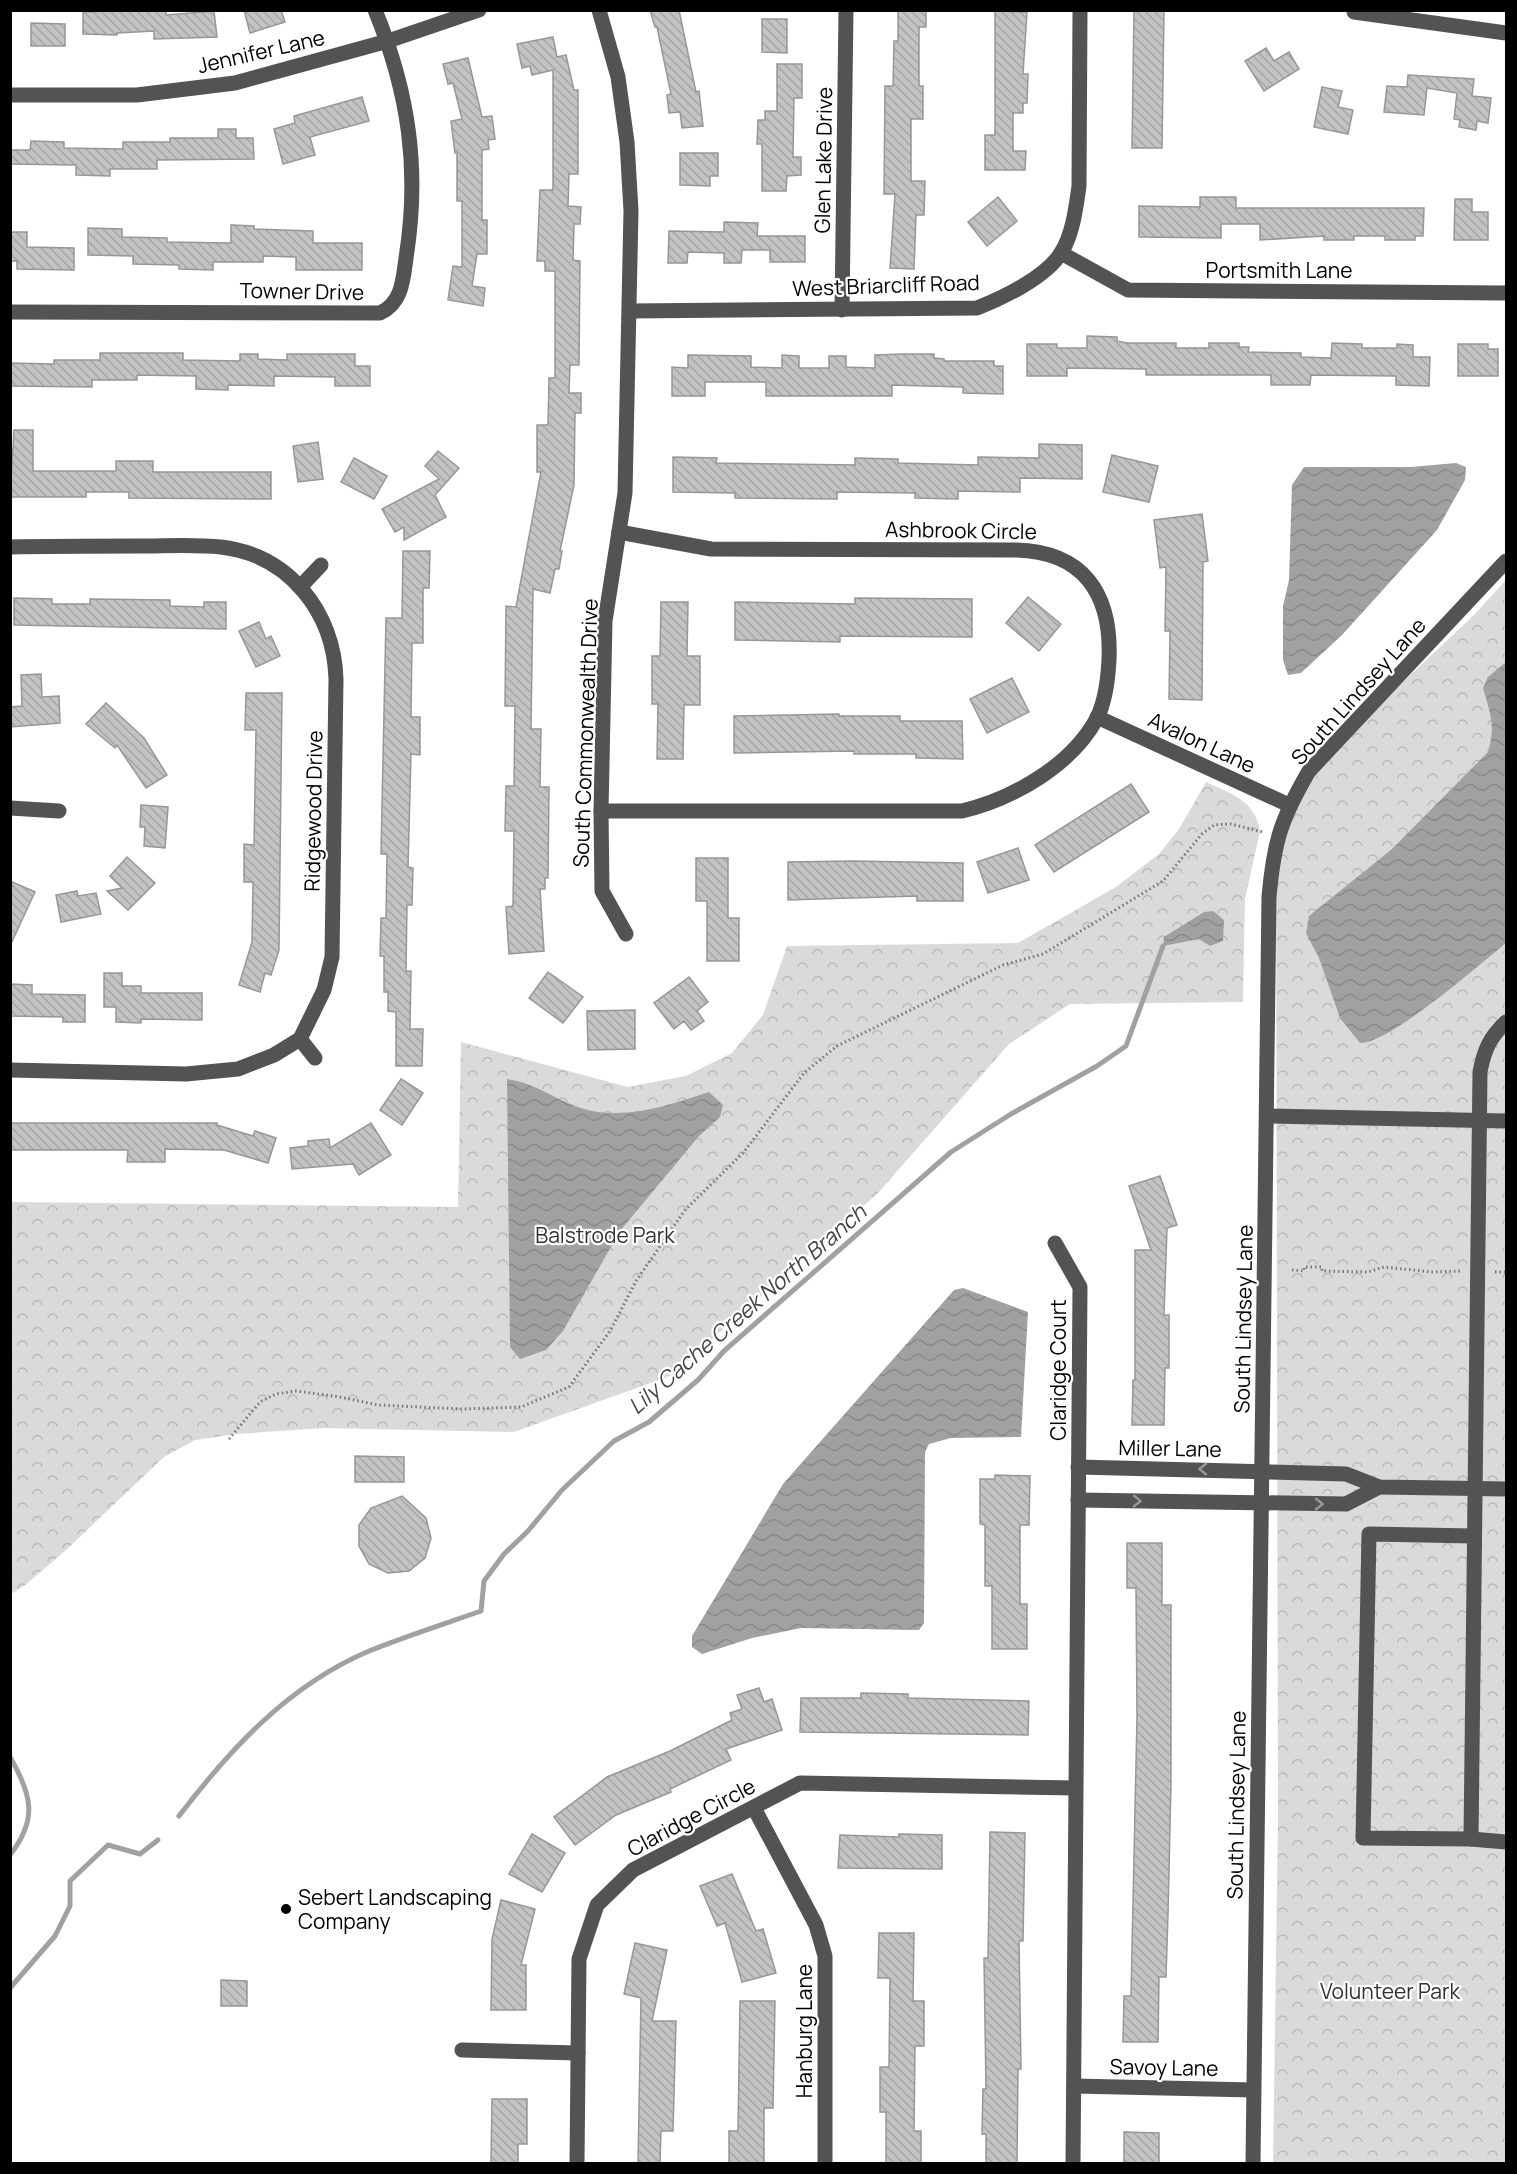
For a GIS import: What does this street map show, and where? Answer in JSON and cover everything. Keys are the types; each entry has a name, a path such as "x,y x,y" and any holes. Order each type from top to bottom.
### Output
{"street":[{"path":"375,10 388,40"},
{"name":"Jennifer Lane","path":"10,95 137,95 235,82 388,40 479,10"},
{"name":"South Commonwealth Drive","path":"599,10 618,76 627,142 631,211 625,493 605,621 601,811 602,891 626,934"},
{"name":"Glen Lake Drive","path":"842,310 846,10"},
{"path":"1061,253 1075,213 1079,186 1080,10"},
{"path":"1354,12 1506,33"},
{"name":"Towner Drive","path":"10,312 380,313 387,310 399,295 404,277 414,188 411,141 388,40"},
{"name":"West Briarcliff Road","path":"630,311 977,308 1008,296 1061,253"},
{"name":"Portsmith Lane","path":"1061,253 1128,290 1506,293"},
{"name":"Ashbrook Circle","path":"601,811 962,811 995,801 1061,761 1074,749 1097,717 1108,670 1109,626 1096,590 1081,571 1056,556 1033,550 711,549 619,532"},
{"name":"Ridgewood Drive","path":"10,547 220,547 261,558 274,564 301,586 318,608 327,629 335,662 336,679 332,957 324,990 300,1039"},
{"name":"South Lindsey Lane","path":"1253,2163 1269,897 1277,835 1289,805 1309,771 1506,561"},
{"path":"301,586 321,566"},
{"name":"Avalon Lane","path":"1097,717 1289,805"},
{"path":"10,808 58,811"},
{"path":"1471,1839 1479,1120 1484,1051 1495,1033 1506,1022"},
{"path":"10,1070 186,1074 238,1069 274,1055 300,1039 315,1058"},
{"path":"1267,1116 1506,1121"},
{"name":"Claridge Court","path":"1055,1243 1080,1287 1078,1467"},
{"path":"1073,2163 1078,1467"},
{"name":"Miller Lane","path":"1078,1467 1346,1474 1379,1487"},
{"path":"1078,1500 1346,1504 1379,1487 1506,1489"},
{"path":"1474,1536 1369,1534 1363,1838 1471,1839 1506,1842"},
{"name":"Claridge Circle","path":"577,2163 579,1959 597,1905 633,1870 800,1784 1075,1788"},
{"name":"Hanburg Lane","path":"754,1808 816,1925 825,1956 825,2163"},
{"path":"462,2050 578,2053"},
{"name":"Savoy Lane","path":"1074,2086 1253,2090"}],"path":[{"path":"230,1439 260,1402 276,1394 296,1391 378,1405 462,1409 520,1407 569,1387 610,1331 636,1281 686,1210 743,1153 804,1073 837,1046 1003,965 1043,954 1163,881 1202,834 1214,825 1231,824 1277,835"},
{"path":"1292,1270 1304,1271 1304,1267 1322,1267 1322,1271 1368,1272 1384,1267 1431,1272 1506,1272"}],"green space":[{"name":"Volunteer Park","path":"1506,580 1506,2163 1273,2164 1278,1815 1276,843 1309,771 1475,614"},
{"name":"Balstrode Park","path":"1206,782 1233,795 1247,805 1257,820 1260,831 1245,899 1243,1002 1070,1004 1009,1044 877,1194 670,1376 514,1432 324,1428 236,1434 195,1440 164,1457 65,1551 24,1586 11,1594 11,1202 458,1207 461,1042 628,1087 686,1076 732,1053 763,1015 787,946 1018,943 1116,887 1159,854 1179,829"}],"water":[{"path":"1456,463 1466,467 1465,480 1437,530 1342,635 1301,673 1288,675 1283,660 1283,606 1289,580 1292,485 1304,467 1411,467"},
{"path":"1506,662 1506,943 1412,1018 1373,1040 1360,1043 1340,1018 1319,958 1306,933 1309,916 1392,849 1488,752 1492,727 1483,688 1488,677"},
{"path":"1213,911 1224,920 1223,941 1210,946 1199,939 1163,946 1164,937 1204,912"},
{"path":"507,1079 533,1086 575,1106 592,1111 626,1113 643,1111 709,1092 723,1105 720,1117 699,1136 620,1231 563,1331 546,1350 520,1359 510,1347"},
{"path":"963,1288 1028,1312 1021,1437 951,1438 929,1444 925,1452 924,1623 919,1630 801,1628 752,1638 702,1654 692,1647 692,1636 783,1484 954,1290"}],"building":[{"path":"166,10 166,15 214,11 217,37 154,39 154,31 117,33 117,35 83,34 83,12"},
{"path":"244,10 281,10 285,22 250,33"},
{"path":"650,10 679,10 696,92 699,91 703,126 682,128 680,112 669,113 667,95 671,94 657,27 655,27"},
{"path":"898,10 926,10 926,27 919,27 919,86 923,86 923,119 911,119 911,181 925,181 924,215 916,215 914,269 890,268 895,194 884,194 885,86 893,86 894,41 898,41"},
{"path":"1134,10 1164,10 1162,148 1132,148"},
{"path":"995,11 1027,12 1023,74 1028,74 1027,103 1023,103 1023,113 1013,113 1013,151 1026,151 1025,170 985,170 985,135 995,135"},
{"path":"762,19 787,19 787,53 762,52"},
{"path":"31,23 65,24 65,46 31,46"},
{"path":"553,37 557,57 566,55 574,90 578,90 578,174 569,174 568,206 581,207 580,224 574,224 573,260 580,261 579,365 570,365 569,393 581,393 581,413 575,413 574,485 560,551 562,551 559,569 555,569 550,593 533,589 531,729 541,729 540,787 549,787 548,878 545,878 545,889 540,889 544,951 509,954 506,907 513,906 514,831 505,831 506,786 514,786 515,706 505,706 506,606 516,607 541,472 537,472 537,425 548,425 549,378 555,378 555,271 545,271 545,261 537,261 540,190 553,190 553,70 532,75 530,66 522,68 517,44"},
{"path":"1266,48 1274,61 1289,52 1299,69 1264,91 1245,61"},
{"path":"468,58 482,117 492,116 495,139 488,140 489,149 482,150 482,220 487,220 487,254 477,254 472,286 485,288 483,306 448,300 453,266 462,267 462,201 457,201 457,153 455,153 451,121 462,119 453,83 448,84 443,64"},
{"path":"777,64 802,64 802,98 794,98 793,157 801,157 801,175 787,176 786,191 762,191 762,144 757,144 758,120 765,120 765,111 777,111"},
{"path":"1408,75 1474,79 1472,96 1491,98 1488,123 1477,121 1476,130 1459,127 1460,120 1454,119 1457,93 1427,88 1424,115 1384,112 1387,86 1407,87"},
{"path":"1322,87 1342,91 1338,107 1353,110 1348,134 1314,127"},
{"path":"362,97 369,121 310,137 315,155 283,164 274,129 295,123 294,116"},
{"path":"218,129 236,129 236,138 253,138 254,159 157,160 157,169 110,169 110,176 76,175 76,165 10,164 10,150 30,150 31,141 64,142 64,148 123,149 123,142 170,142 170,138 218,138"},
{"path":"680,153 718,153 718,176 710,176 710,186 680,185"},
{"path":"998,197 1017,221 987,246 968,222"},
{"path":"1200,197 1236,197 1236,208 1424,208 1423,236 1415,236 1415,240 1385,240 1385,236 1354,236 1354,240 1324,240 1324,236 1260,240 1260,224 1221,224 1221,238 1139,237 1139,206 1200,207"},
{"path":"1455,199 1472,199 1472,212 1488,212 1488,240 1454,240"},
{"path":"724,222 758,223 757,236 805,236 805,262 770,262 770,250 742,250 741,263 724,263 724,253 688,252 687,263 668,263 669,231 724,232"},
{"path":"231,225 254,226 254,229 313,231 313,243 362,243 362,270 296,270 296,257 263,256 263,262 213,262 213,270 179,269 179,265 133,264 133,256 88,255 88,228 122,229 122,237 167,238 167,242 231,243"},
{"path":"10,232 27,232 27,247 74,248 74,270 17,269 17,261 10,261"},
{"path":"1087,336 1117,337 1117,341 1127,343 1176,343 1176,348 1209,348 1209,343 1239,343 1239,347 1249,347 1248,352 1301,353 1301,357 1331,358 1332,343 1362,344 1362,348 1397,348 1397,344 1413,345 1413,357 1430,357 1429,386 1396,385 1396,376 1311,375 1310,385 1271,385 1271,375 1146,375 1146,369 1067,368 1067,376 1027,376 1027,344 1057,344 1057,348 1087,348"},
{"path":"1458,344 1488,344 1488,349 1498,349 1498,376 1458,376"},
{"path":"100,353 183,353 183,360 240,361 240,354 258,354 258,359 287,360 287,354 355,354 355,366 370,366 370,386 335,386 335,377 274,376 274,386 228,385 228,390 196,389 196,376 137,375 137,380 92,380 92,387 10,386 10,363 54,364 54,360 100,360"},
{"path":"934,354 934,358 944,359 944,361 994,361 994,366 1003,366 1003,394 963,393 963,387 892,385 892,396 766,396 766,382 705,382 705,396 672,396 672,367 688,368 688,355 751,356 751,367 782,368 782,355 799,356 799,368 829,368 829,356 846,356 846,367 875,368 875,355"},
{"path":"14,430 33,430 33,471 116,471 116,461 153,461 153,472 271,472 271,499 129,498 129,492 86,492 86,497 10,497"},
{"path":"318,442 323,479 298,482 293,446"},
{"path":"1039,444 1082,445 1082,479 1020,478 1020,492 958,491 958,499 915,498 915,493 837,492 837,499 735,498 735,493 673,492 673,457 717,458 716,463 855,465 855,458 898,459 898,463 978,465 978,457 1039,458"},
{"path":"438,451 459,468 435,495 446,517 404,540 404,527 395,532 382,509 439,479 425,466"},
{"path":"1112,455 1158,466 1149,502 1103,492"},
{"path":"354,458 387,476 374,499 341,482"},
{"path":"1202,514 1208,561 1203,562 1202,700 1169,699 1170,631 1165,631 1166,567 1160,568 1154,520"},
{"path":"403,551 430,551 429,588 423,588 423,643 412,643 411,717 420,717 420,755 411,754 408,867 413,868 412,905 407,905 406,971 411,971 410,1029 423,1029 422,1066 396,1066 396,1012 388,1011 388,992 384,992 384,956 380,956 381,918 386,918 387,854 381,854 386,618 402,618"},
{"path":"1028,597 1061,624 1039,651 1006,623"},
{"path":"14,598 52,599 52,604 90,604 90,599 170,600 170,606 204,607 204,602 226,602 226,629 14,625"},
{"path":"855,598 972,599 972,637 840,636 840,642 735,640 735,602 855,604"},
{"path":"661,602 688,602 687,656 700,656 700,705 684,705 683,759 657,759 658,704 652,704 652,656 660,656"},
{"path":"259,622 266,639 271,636 280,656 256,667 239,631"},
{"path":"41,674 42,697 59,696 60,723 10,727 10,707 22,706 21,675"},
{"path":"1012,678 1029,712 987,733 970,699"},
{"path":"246,693 282,693 279,950 271,975 265,973 260,992 239,985 252,942 253,882 244,882 244,844 254,845 256,730 245,730"},
{"path":"106,703 144,738 167,775 146,788 117,745 115,748 86,724"},
{"path":"839,714 839,716 900,716 900,721 962,721 963,759 916,758 916,754 854,754 854,751 734,753 734,716"},
{"path":"1131,784 1149,812 1054,872 1035,845"},
{"path":"141,805 168,807 165,848 144,846 145,827 140,827"},
{"path":"1018,848 1029,880 988,893 977,862"},
{"path":"127,857 155,883 128,910 107,891 122,888 110,876"},
{"path":"696,858 728,858 728,918 739,918 739,961 707,961 707,901 696,901"},
{"path":"788,862 963,863 963,901 917,901 917,896 788,900"},
{"path":"10,881 35,892 10,946"},
{"path":"77,891 78,896 96,893 101,914 61,922 56,895"},
{"path":"548,972 583,997 563,1023 529,998"},
{"path":"104,973 122,973 122,986 141,986 141,993 202,993 202,1020 141,1019 141,1023 116,1022 116,1007 104,1007"},
{"path":"689,977 708,1002 697,1011 704,1021 691,1030 684,1021 674,1029 654,1003"},
{"path":"10,984 32,985 32,994 85,995 85,1022 63,1022 63,1017 10,1016"},
{"path":"635,1010 635,1049 588,1050 587,1011"},
{"path":"401,1079 423,1093 402,1125 380,1110"},
{"path":"10,1123 217,1123 217,1125 253,1136 255,1131 276,1138 268,1163 224,1150 165,1149 165,1162 127,1162 128,1150 10,1150"},
{"path":"371,1123 391,1155 359,1175 353,1164 292,1169 290,1148 308,1146 308,1141 329,1139 330,1148"},
{"path":"1160,1176 1177,1225 1167,1228 1164,1315 1169,1315 1169,1368 1165,1368 1164,1425 1132,1425 1133,1380 1135,1380 1135,1250 1151,1250 1129,1186"},
{"path":"355,1456 404,1457 404,1482 355,1482"},
{"path":"995,1475 1030,1476 1029,1525 1020,1525 1020,1604 1027,1604 1027,1649 992,1649 992,1586 985,1586 985,1525 980,1524 980,1479 995,1479"},
{"path":"402,1496 426,1518 431,1538 425,1558 409,1571 388,1573 369,1564 359,1546 359,1525 371,1508"},
{"path":"1127,1543 1162,1543 1162,1605 1171,1605 1168,1914 1166,1977 1159,1977 1158,2042 1123,2042 1124,1996 1131,1996 1137,1717 1136,1588 1127,1588"},
{"path":"759,1688 764,1702 772,1699 782,1730 726,1749 731,1760 670,1789 671,1792 616,1815 575,1845 554,1817 607,1777 670,1751 732,1720 730,1713 742,1709 737,1695"},
{"path":"861,1693 908,1694 908,1698 1029,1701 1028,1735 800,1732 801,1698 861,1698"},
{"path":"990,1832 1025,1833 1023,1941 1019,1941 1021,2069 1018,2069 1017,2163 986,2163 986,2134 982,2134 983,2089 986,2089 984,1958 988,1958"},
{"path":"532,1834 565,1853 542,1892 509,1874"},
{"path":"899,1834 942,1835 942,1869 838,1868 840,1835 899,1837"},
{"path":"732,1874 756,1931 763,1929 776,1973 742,1982 725,1923 717,1926 700,1886"},
{"path":"501,1900 535,1909 521,1965 526,1965 526,2010 491,2010 492,1939"},
{"path":"879,1933 914,1933 913,2001 924,2001 924,2046 915,2046 914,2131 921,2131 921,2163 886,2163 886,2112 880,2112 880,2067 889,2067 890,1978 878,1978"},
{"path":"635,1943 667,1950 652,2021 676,2021 673,2131 661,2131 660,2163 638,2163 641,1998 624,1994"},
{"path":"221,1980 247,1981 247,2006 221,2006"},
{"path":"740,2001 775,2001 773,2108 764,2108 764,2163 729,2163 729,2131 738,2131"},
{"path":"492,2099 527,2099 527,2144 518,2144 518,2163 491,2163"},
{"path":"1124,2132 1159,2133 1159,2163 1124,2163"}],"waterway":[{"name":"Lily Cache Creek North Branch","path":"179,1816 219,1766 241,1743 287,1700 313,1682 369,1651 481,1611 484,1581 504,1554 528,1531 562,1490 614,1441 649,1422 698,1380 724,1351 951,1152 1011,1114 1097,1066 1126,1046 1163,946"},
{"path":"10,1757 23,1783 29,1807 25,1830 10,1855"},
{"name":"Lily Cache Creek North Branch","path":"10,1988 55,1936 70,1906 70,1881 108,1845 140,1854 158,1840"}],"place":[{"name":"Sebert Landscaping Company","path":"286,1909"}]}
